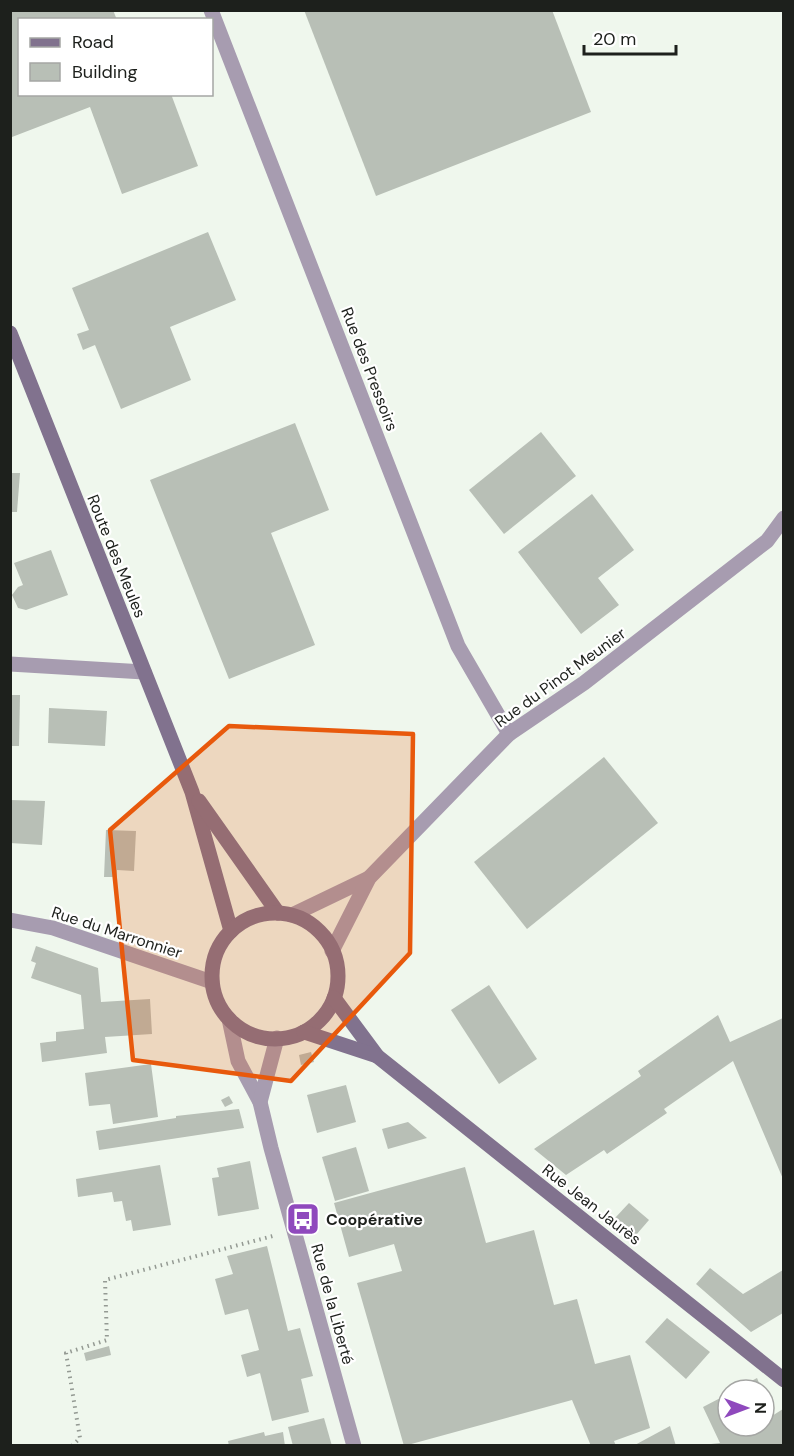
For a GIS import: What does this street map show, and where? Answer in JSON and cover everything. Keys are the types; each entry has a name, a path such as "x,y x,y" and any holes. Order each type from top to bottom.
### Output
{"street":[{"name":"Rue des Pressoirs","path":"211,10 458,646 509,734"},
{"name":"Route des Meules","path":"10,333 192,792 231,931"},
{"name":"Rue du Pinot Meunier","path":"333,951 369,878 509,734 585,682 767,541 783,518"},
{"path":"10,664 144,672"},
{"name":"Route des Meules","path":"192,792 285,914"},
{"name":"Rue du Pinot Meunier","path":"285,914 369,878"},
{"path":"264,914 285,914 309,923 323,935 333,951 338,974 334,998 322,1017 304,1032 282,1038 259,1037 239,1027 220,1008 212,982 213,966 217,950 231,931 250,918 264,914"},
{"name":"Rue du Marronnier","path":"10,920 53,928 212,982"},
{"name":"Rue Jean Jaurès","path":"334,998 377,1056 783,1380"},
{"name":"Rue de la Liberté","path":"228,1018 238,1061 260,1102 270,1148 354,1446"},
{"name":"Rue Jean Jaurès","path":"304,1032 377,1056"},
{"name":"Rue de la Liberté","path":"260,1102 277,1038"}],"path":[{"path":"72,1446 80,1438 66,1353 107,1340 105,1280 294,1231"}],"highlighted area":[{"path":"229,726 413,734 410,953 291,1081 133,1060 110,830"}],"building":[{"path":"10,10 113,10 116,18 18,18 18,96 172,96 198,166 122,194 90,107 12,137"},
{"path":"304,10 552,10 591,112 376,196"},
{"path":"208,232 236,300 170,327 191,380 121,409 95,345 83,350 77,334 89,330 72,288"},
{"path":"295,423 329,510 271,533 315,645 229,679 150,480"},
{"path":"541,432 576,476 504,534 469,490"},
{"path":"10,473 20,473 17,512 10,512"},
{"path":"592,494 634,550 598,578 619,605 581,634 518,552"},
{"path":"51,550 68,595 26,610 18,608 12,595 18,587 23,585 14,563"},
{"path":"10,695 20,695 19,746 10,746"},
{"path":"49,708 107,711 105,746 48,743"},
{"path":"604,757 658,823 527,929 474,862"},
{"path":"10,800 45,801 42,845 10,843"},
{"path":"106,830 136,831 134,871 117,870 117,877 104,877"},
{"path":"36,946 98,968 101,1002 150,999 152,1034 105,1037 107,1053 42,1062 40,1043 56,1041 56,1032 84,1029 81,995 31,978 36,963 31,961"},
{"path":"489,985 537,1059 499,1084 451,1010"},
{"path":"718,1015 730,1042 783,1018 783,1179 733,1061 664,1109 667,1113 607,1154 604,1150 566,1175 534,1149 641,1076 638,1071"},
{"path":"311,1052 314,1062 301,1065 299,1055"},
{"path":"151,1064 158,1117 113,1124 110,1104 89,1106 85,1073"},
{"path":"346,1085 356,1122 317,1133 307,1095"},
{"path":"229,1096 233,1103 225,1107 221,1100"},
{"path":"239,1109 244,1128 99,1150 96,1131 176,1118 176,1116"},
{"path":"408,1122 427,1138 388,1149 382,1129"},
{"path":"356,1147 369,1191 335,1201 322,1157"},
{"path":"250,1161 259,1209 218,1216 212,1178 219,1177 217,1168"},
{"path":"160,1165 171,1225 133,1231 131,1220 126,1221 122,1201 114,1202 112,1192 78,1197 76,1179"},
{"path":"465,1167 486,1243 534,1230 554,1305 577,1299 595,1364 630,1355 650,1428 614,1441 616,1446 591,1446 572,1400 404,1446 357,1283 402,1271 394,1244 349,1257 334,1203"},
{"path":"629,1203 649,1220 636,1235 615,1218"},
{"path":"267,1246 288,1331 300,1328 313,1376 301,1379 309,1412 272,1421 260,1373 247,1377 241,1355 259,1350 248,1309 225,1315 215,1279 233,1274 227,1256"},
{"path":"710,1268 743,1294 783,1270 783,1313 751,1332 696,1284"},
{"path":"667,1318 710,1352 686,1379 645,1342"},
{"path":"109,1346 111,1355 86,1361 84,1353"},
{"path":"716,1400 716,1435 703,1407"},
{"path":"783,1409 783,1446 711,1446 711,1444 720,1443 718,1438 776,1438 776,1413"},
{"path":"324,1418 332,1446 293,1446 288,1427"},
{"path":"670,1426 676,1446 633,1446"},
{"path":"264,1432 265,1436 283,1432 285,1446 229,1446 228,1441"}],"place":[{"name":"Coopérative","path":"303,1219"}]}
